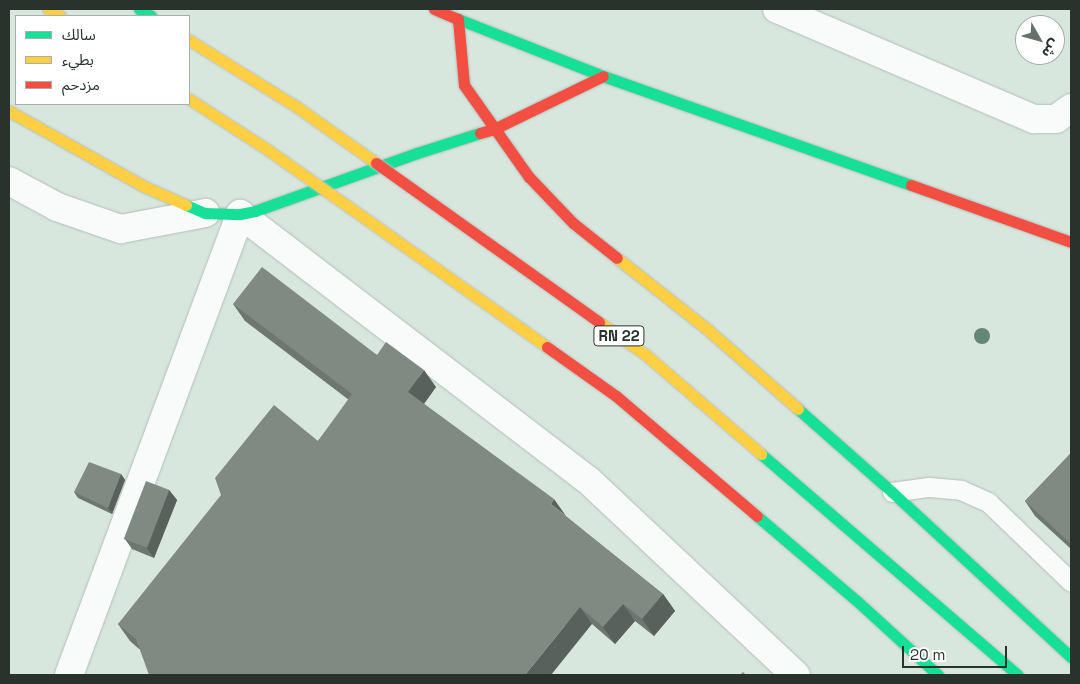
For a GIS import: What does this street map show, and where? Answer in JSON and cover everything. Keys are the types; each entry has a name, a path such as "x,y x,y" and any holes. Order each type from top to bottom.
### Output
{"main road":[{"path":"452,12 603,76 1071,242"},
{"path":"452,12 464,85 529,178 573,223 707,328 892,492 1071,657"},
{"name":"RN 22","path":"190,41 297,107 646,355 1018,675"},
{"path":"9,111 143,186 205,213 240,214 255,211 417,153 494,129 603,76"},
{"path":"190,100 268,150 616,396 857,601 938,675"}],"street":[{"path":"777,9 1034,119 1056,119 1071,108"},
{"path":"9,181 57,207 121,229 205,213"},
{"path":"69,675 240,214 588,480 796,675"}],"lane":[{"path":"892,492 929,487 961,490 988,502 1071,582"}],"building":[{"path":"262,267 377,355 386,342 424,370 408,392 554,499 551,504 663,594 642,619 623,604 603,627 580,607 525,675 149,675 136,639 118,624 221,495 215,478 274,405 318,441 352,394 233,304"},
{"path":"1071,453 1071,544 1025,501"},
{"path":"89,462 121,474 108,508 74,492"},
{"path":"146,481 169,490 147,548 124,539"}],"traffic: fast":[{"path":"139,9 149,15"},
{"path":"458,19 603,76 911,185"},
{"path":"186,205 205,213 240,214 255,211 417,153 480,133"},
{"path":"798,409 892,492 1071,657"},
{"path":"761,454 1018,675"},
{"path":"757,516 857,601 938,675"}],"traffic: slow":[{"path":"48,9 58,15"},
{"path":"190,41 297,107 376,163"},
{"path":"190,100 268,150 547,347"},
{"path":"9,111 143,186 186,205"},
{"path":"617,258 707,329 798,409"},
{"path":"599,322 646,355 761,454"}],"traffic: jam":[{"path":"434,9 458,19 464,85 529,177 573,223 617,258"},
{"path":"480,133 494,129 603,76"},
{"path":"376,163 599,322"},
{"path":"911,185 1071,242"},
{"path":"547,347 616,396 757,516"}]}
